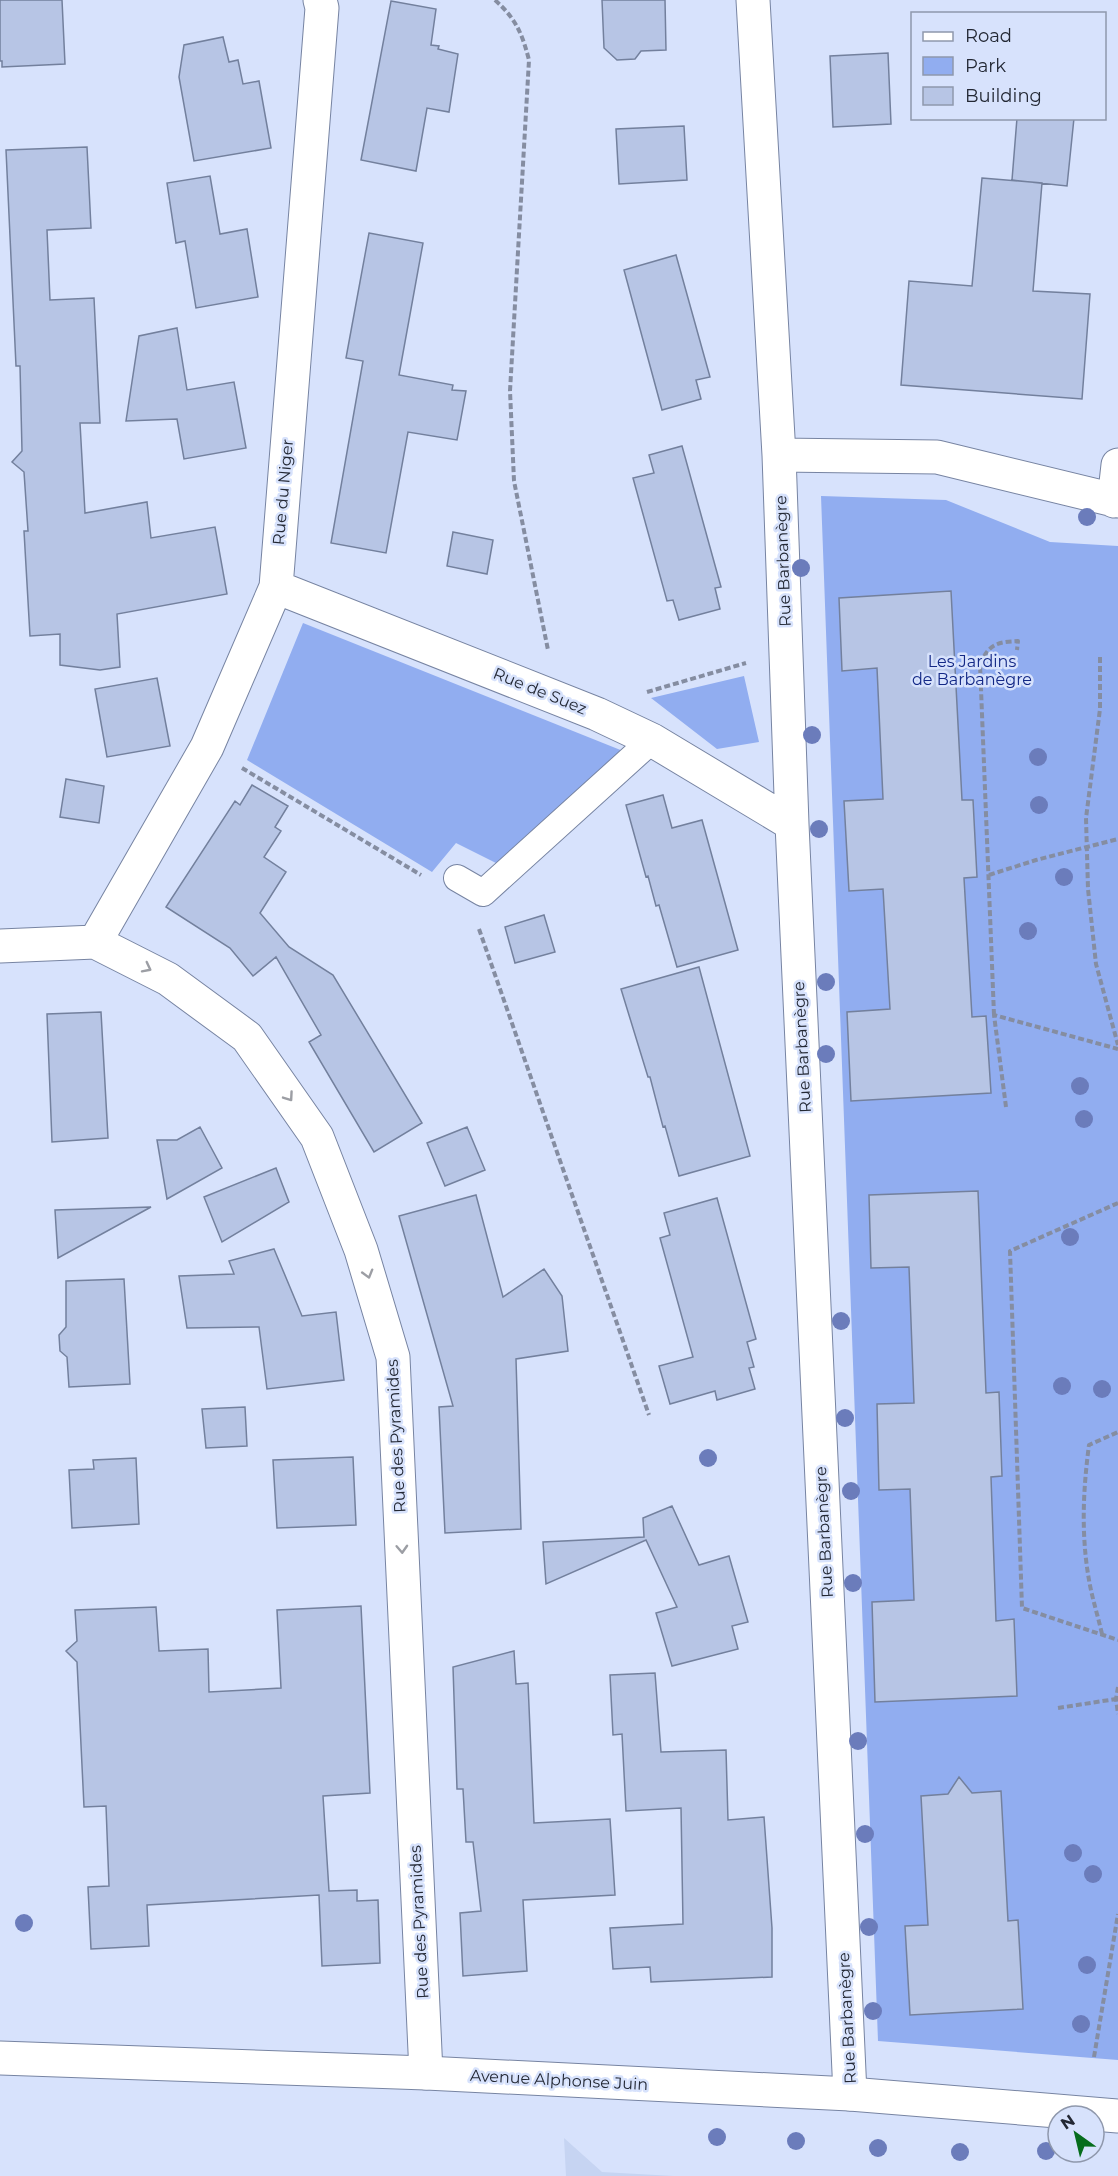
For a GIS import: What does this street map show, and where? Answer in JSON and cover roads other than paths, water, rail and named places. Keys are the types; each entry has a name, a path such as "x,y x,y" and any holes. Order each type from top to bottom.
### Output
{"street":[{"name":"Rue du Niger","path":"95,942 207,747 276,587 322,8 320,0"},
{"name":"Rue Barbanègre","path":"753,0 779,455 792,824 850,2094"},
{"path":"779,455 937,457 1116,501 1118,465"},
{"name":"Rue de Suez","path":"276,587 597,714 652,740 792,824"},
{"name":"Rue des Pyramides","path":"0,946 95,942 168,979 247,1037 317,1137 361,1250 393,1357 426,2073"},
{"name":"Avenue Alphonse Juin","path":"0,2058 426,2073 850,2094 1118,2116"}],"lane":[{"path":"457,878 483,893 652,740"}],"park label":[{"name":"Les Jardins de Barbanègre","path":"972,670"}]}
